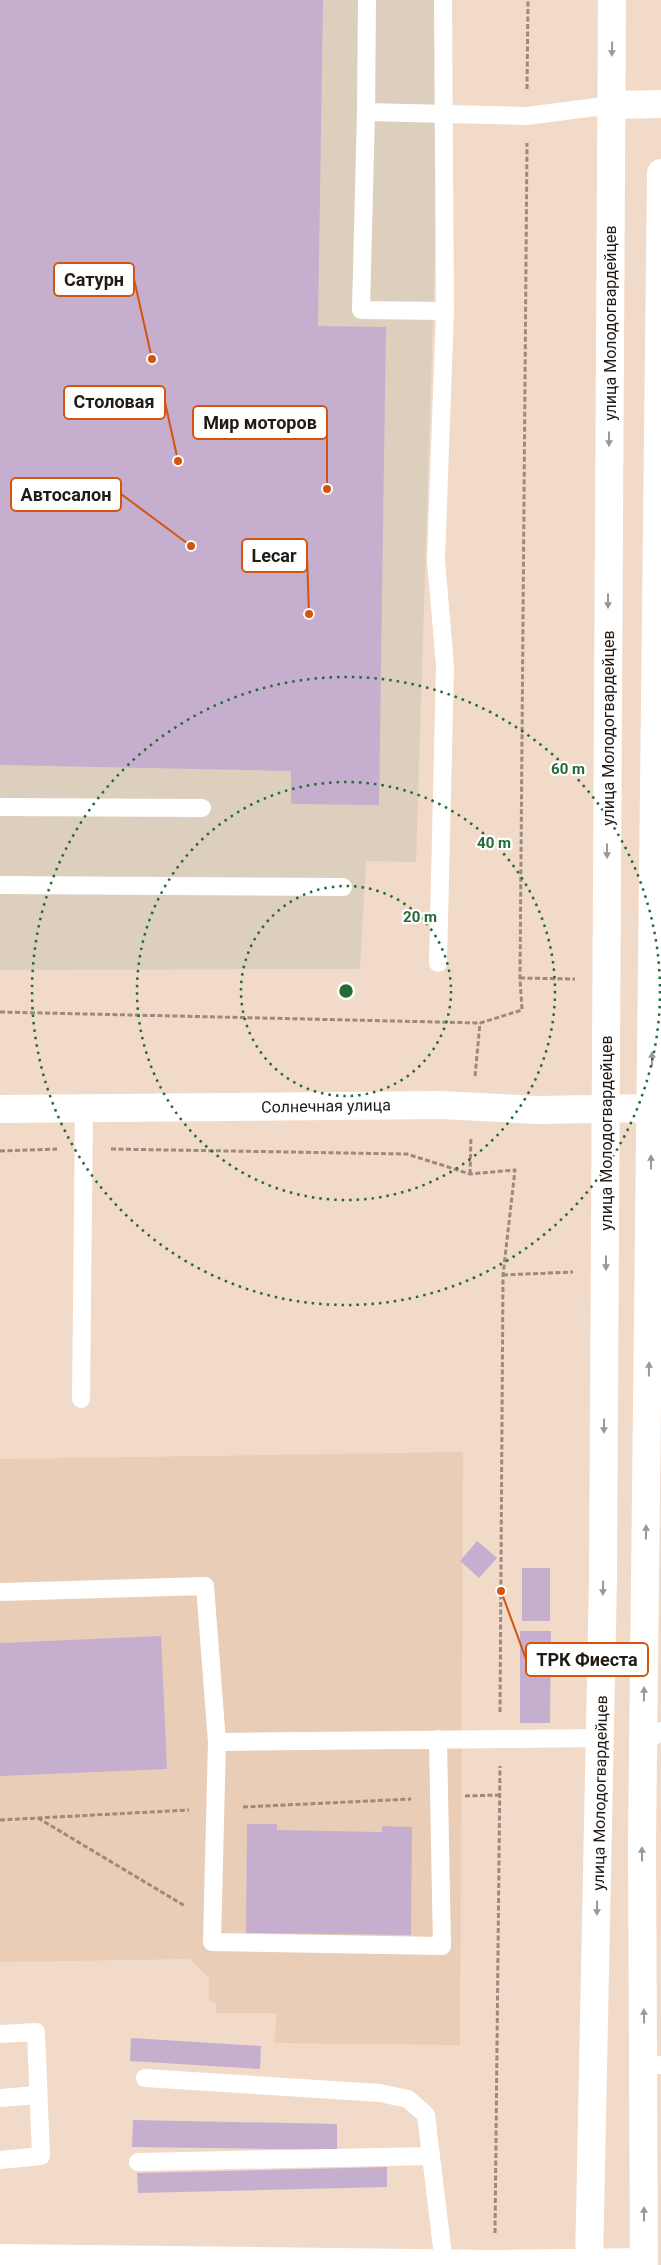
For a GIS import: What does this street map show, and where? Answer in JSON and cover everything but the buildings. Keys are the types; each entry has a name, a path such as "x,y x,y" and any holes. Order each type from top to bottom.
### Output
{"main road":[{"name":"улица Молодогвардейцев","path":"589,2264 601,1738 607,1110 612,0"},
{"path":"611,104 661,104"},
{"path":"0,2258 444,2264 644,2264 653,2065 642,1844 652,1737 656,1210 651,1108 657,713 661,173"},
{"name":"Солнечная улица","path":"0,1109 441,1105 538,1110 651,1108"}],"lane":[{"path":"366,0 366,112 361,310 445,311"},
{"path":"438,963 446,666 436,560 445,311 443,0"},
{"path":"366,112 527,116 611,104"},
{"path":"0,807 202,808"},
{"path":"0,885 343,887"},
{"path":"81,1399 84,1109"},
{"path":"0,1592 205,1586 217,1742 212,1942 442,1946 438,1738"},
{"path":"217,1742 438,1738 601,1738"},
{"path":"0,2034 36,2032 41,2156 0,2160"},
{"path":"145,2078 380,2092 408,2099 426,2116 444,2264"},
{"path":"0,2098 38,2095"},
{"path":"138,2162 431,2156"}],"path":[{"path":"0,1151 84,1148 407,1154 470,1174 515,1170 503,1275 500,1794 494,2264"},
{"path":"0,1820 500,1794"},
{"path":"38,1818 213,1923"}],"shaded area":[{"path":"0,0 443,0 416,862 366,861 360,969 0,970"},
{"path":"463,1452 460,2045 275,2043 276,2013 216,2013 216,2003 209,2000 209,1978 190,1959 0,1962 0,1459"}],"place":[{"name":"Сатурн","path":"152,359"},
{"name":"Столовая","path":"178,461"},
{"name":"Мир моторов","path":"327,489"},
{"name":"Автосалон","path":"191,546"},
{"name":"Lecar","path":"309,614"},
{"name":"ТРК Фиеста","path":"501,1591"}]}
